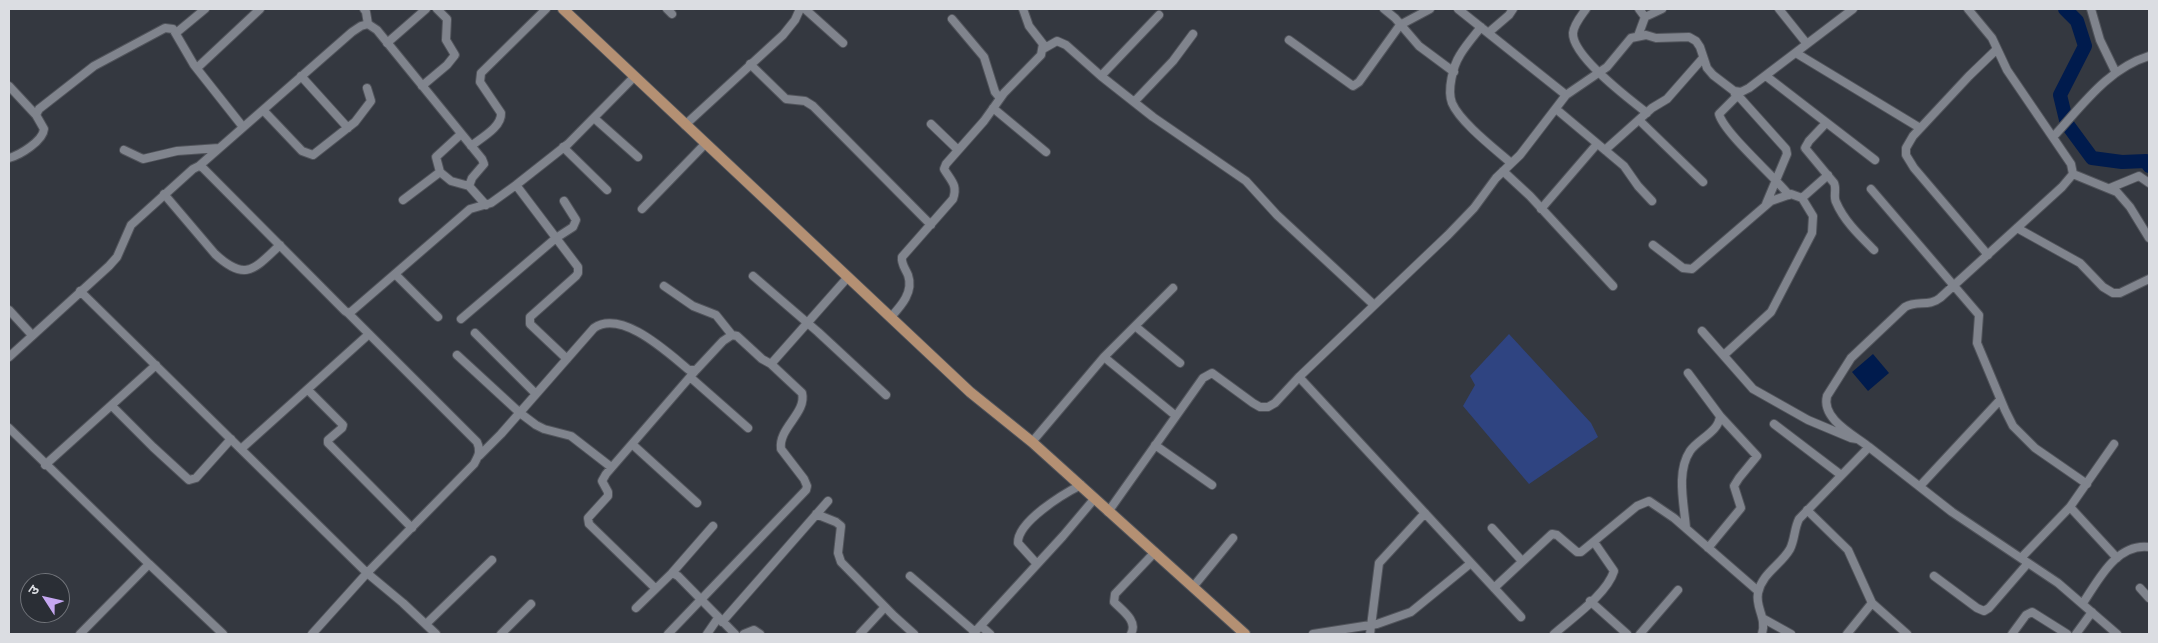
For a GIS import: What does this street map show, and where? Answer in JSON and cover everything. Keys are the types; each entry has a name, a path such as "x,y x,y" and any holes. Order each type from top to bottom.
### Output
{"main road":[{"path":"563,9 970,392 1081,485 1108,512 1245,634"}],"street":[{"path":"176,33 205,9"},
{"path":"197,68 260,9"},
{"path":"364,9 368,17 368,24"},
{"path":"387,43 426,9"},
{"path":"422,86 447,65 455,55 446,40 447,19 437,9"},
{"path":"471,146 497,125 502,117 502,113 480,82 481,73 546,9"},
{"path":"685,125 790,29 800,9"},
{"path":"805,9 844,43"},
{"path":"891,317 908,293 909,280 902,264 902,257 953,199 955,194 955,185 944,169 946,164 1000,98 1036,62 1043,49 1043,44 1029,26 1023,9"},
{"path":"1384,9 1418,46 1454,72"},
{"path":"1289,40 1353,86 1360,82 1400,25 1430,9"},
{"path":"1458,9 1566,95"},
{"path":"1488,33 1509,15 1512,9"},
{"path":"1586,9 1575,26 1574,38 1579,48 1599,73 1646,113"},
{"path":"1639,9 1645,17"},
{"path":"1638,36 1645,17 1662,9"},
{"path":"1779,9 1807,44"},
{"path":"1734,91 1741,92 1749,88 1853,9"},
{"path":"1968,9 1992,38 2007,70 2071,164 2073,174 2066,184 1936,302 1914,302 1906,307 1851,358 1827,396 1826,402 1830,414 1859,439 1952,512 2058,583 2117,634"},
{"path":"2091,9 2100,40 2116,72"},
{"path":"1101,76 1159,15"},
{"path":"952,20 984,57 995,92 1000,98"},
{"path":"9,357 117,257 131,225 164,194 361,26 368,24 373,26 484,164 472,178 469,186"},
{"path":"1481,27 1460,54 1454,72 1450,97 1453,105 1474,130 1511,163"},
{"path":"36,115 39,109 102,61 165,28 173,29 197,68 243,127"},
{"path":"1134,102 1173,61 1193,34"},
{"path":"1108,512 1207,374 1217,375 1260,407 1268,407 1275,403 1373,304 1448,235 1474,208 1566,95 1607,67 1631,38 1638,36 1689,37 1696,41 1707,68 1712,75 1734,91 1786,149 1787,154 1764,206"},
{"path":"1043,49 1060,41 1134,102 1246,181 1277,216 1373,304"},
{"path":"1988,255 1909,162 1906,148 1920,128 1969,76 1998,49"},
{"path":"1796,53 1920,128"},
{"path":"2053,137 2101,84 2116,72 2149,56"},
{"path":"1605,150 1646,113 1667,99 1703,58"},
{"path":"750,64 786,99 805,101 813,106 931,224"},
{"path":"301,76 348,128"},
{"path":"1766,76 1875,160"},
{"path":"348,313 470,210 474,207 486,205 516,185 563,147 634,77"},
{"path":"9,86 36,115 44,129 42,137 16,156 9,158"},
{"path":"263,110 302,151 310,155 320,150 360,117 370,105 370,96 367,88"},
{"path":"1724,355 1772,312 1812,233 1813,216 1802,198 1789,194 1777,179 1730,133 1720,120 1719,114 1736,97 1734,91"},
{"path":"993,108 1046,152"},
{"path":"1556,109 1624,166 1638,186 1652,201"},
{"path":"594,118 638,157"},
{"path":"1639,120 1703,182"},
{"path":"1826,123 1805,148 1828,175 1836,188 1834,198 1839,208 1856,231 1874,250"},
{"path":"931,124 958,150"},
{"path":"461,134 436,157 440,172 451,181 469,186 486,205"},
{"path":"642,209 705,144"},
{"path":"1542,209 1597,144"},
{"path":"563,147 607,190"},
{"path":"124,150 143,159 177,151 219,148"},
{"path":"199,166 477,442 480,449 479,456"},
{"path":"1503,171 1542,209 1613,286"},
{"path":"403,200 440,172"},
{"path":"2073,174 2110,188 2123,198 2149,238"},
{"path":"1802,198 1828,175"},
{"path":"2110,188 2139,176 2149,182"},
{"path":"516,185 576,263 578,273 534,311 529,321 567,359"},
{"path":"1871,189 1979,315 1977,342 2000,400 2013,426 2035,448 2087,484"},
{"path":"164,194 216,254 222,260 239,269 249,271 280,245"},
{"path":"1653,245 1683,268 1692,269 1764,206 1789,194"},
{"path":"461,319 556,238 573,227 576,222 564,201"},
{"path":"2017,228 2080,262 2103,287 2113,293 2120,293 2149,280"},
{"path":"395,274 438,316"},
{"path":"753,276 808,323 886,396"},
{"path":"771,364 848,277"},
{"path":"664,286 693,306 716,315 732,335 737,336 762,359 771,364 802,393 802,403 784,433 781,449 804,479 807,486 806,490 668,634"},
{"path":"1032,442 1104,358 1173,288"},
{"path":"80,291 367,573 436,634"},
{"path":"9,310 32,335"},
{"path":"312,634 367,573 520,413 600,323 608,323 635,330 689,370 696,370"},
{"path":"1135,326 1180,362"},
{"path":"1702,331 1753,389 1769,396 1808,420 1850,438 1859,439"},
{"path":"475,333 536,394"},
{"path":"241,449 369,334"},
{"path":"655,588 588,521 590,514 608,496 602,481 611,468 722,341 732,335"},
{"path":"456,355 520,413 544,429 571,436 611,468"},
{"path":"1104,358 1176,416"},
{"path":"45,465 156,366"},
{"path":"1688,373 1720,416 1757,456 1734,486 1741,508 1708,548"},
{"path":"690,377 748,428"},
{"path":"1299,377 1521,617"},
{"path":"308,390 343,425 328,440 328,443 412,528"},
{"path":"1920,486 2000,400"},
{"path":"112,406 189,480 196,478 231,439"},
{"path":"1686,528 1682,482 1684,466 1690,451 1719,423 1720,416"},
{"path":"1774,424 1841,475"},
{"path":"9,428 45,465 223,634"},
{"path":"632,444 697,503"},
{"path":"1934,576 1977,608 1984,611 1989,608 2070,507 2114,444"},
{"path":"1155,445 1212,485"},
{"path":"1762,634 1764,619 1757,601 1758,591 1769,572 1790,550 1795,526 1807,510 1869,446"},
{"path":"1037,564 1018,544 1018,536 1039,512 1065,493 1081,485"},
{"path":"976,630 1095,498"},
{"path":"707,634 828,501"},
{"path":"1494,588 1552,534 1557,535 1577,552 1581,552 1637,506 1649,501 1686,528 1758,591"},
{"path":"2070,507 2117,558"},
{"path":"1807,510 1848,550 1872,603 1907,634"},
{"path":"1370,634 1379,563 1425,513"},
{"path":"816,514 836,522 840,526 838,558 884,607 914,634"},
{"path":"636,608 672,573 713,526"},
{"path":"1492,528 1522,561"},
{"path":"1193,587 1233,538"},
{"path":"1554,634 1610,580 1614,571 1594,542"},
{"path":"2083,604 2107,568 2117,558 2138,547 2149,547"},
{"path":"1131,634 1132,622 1114,602 1114,594 1155,552"},
{"path":"426,624 492,560"},
{"path":"1313,634 1372,625 1411,612 1471,563"},
{"path":"80,634 149,564"},
{"path":"672,573 678,576 735,634"},
{"path":"910,576 976,630 990,634"},
{"path":"2140,588 2149,598"},
{"path":"1640,634 1678,590"},
{"path":"1590,601 1627,634"},
{"path":"1847,634 1872,603"},
{"path":"501,634 530,604"},
{"path":"860,634 884,607"},
{"path":"2012,634 2026,615 2032,612 2067,634"},
{"path":"2076,634 2092,612"},
{"path":"1764,619 1791,634"},
{"path":"744,634 751,630 760,634"}],"shaded area":[{"path":"1509,334 1591,423 1598,437 1529,484 1463,406 1475,385 1470,376"},
{"path":"1873,354 1889,373 1868,391 1852,372"}],"waterway":[{"path":"2065,9 2077,21 2085,46 2060,95 2067,124 2092,158 2122,162 2146,161 2149,166"}]}
